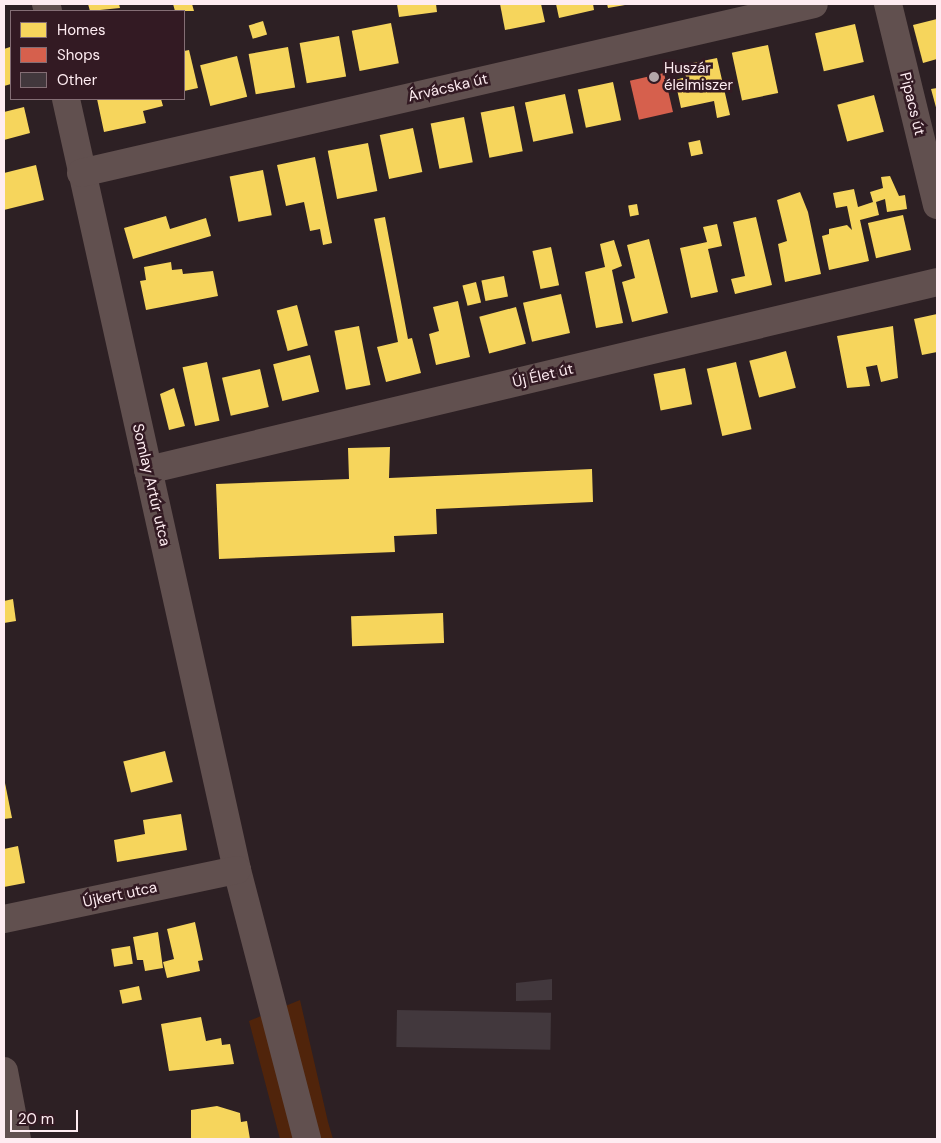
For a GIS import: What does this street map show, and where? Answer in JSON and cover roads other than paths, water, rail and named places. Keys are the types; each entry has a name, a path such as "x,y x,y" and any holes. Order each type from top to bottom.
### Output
{"street":[{"name":"Árvácska út","path":"81,173 814,4"},
{"name":"Pipacs út","path":"888,4 937,205"},
{"name":"Somlay Artúr utca","path":"66,100 237,870 307,1139"},
{"name":"Új Élet út","path":"148,470 937,282"},
{"name":"Újkert utca","path":"4,919 237,870"},
{"path":"4,1071 17,1139"}],"place":[{"name":"Huszár élelmiszer","path":"654,77"}]}
